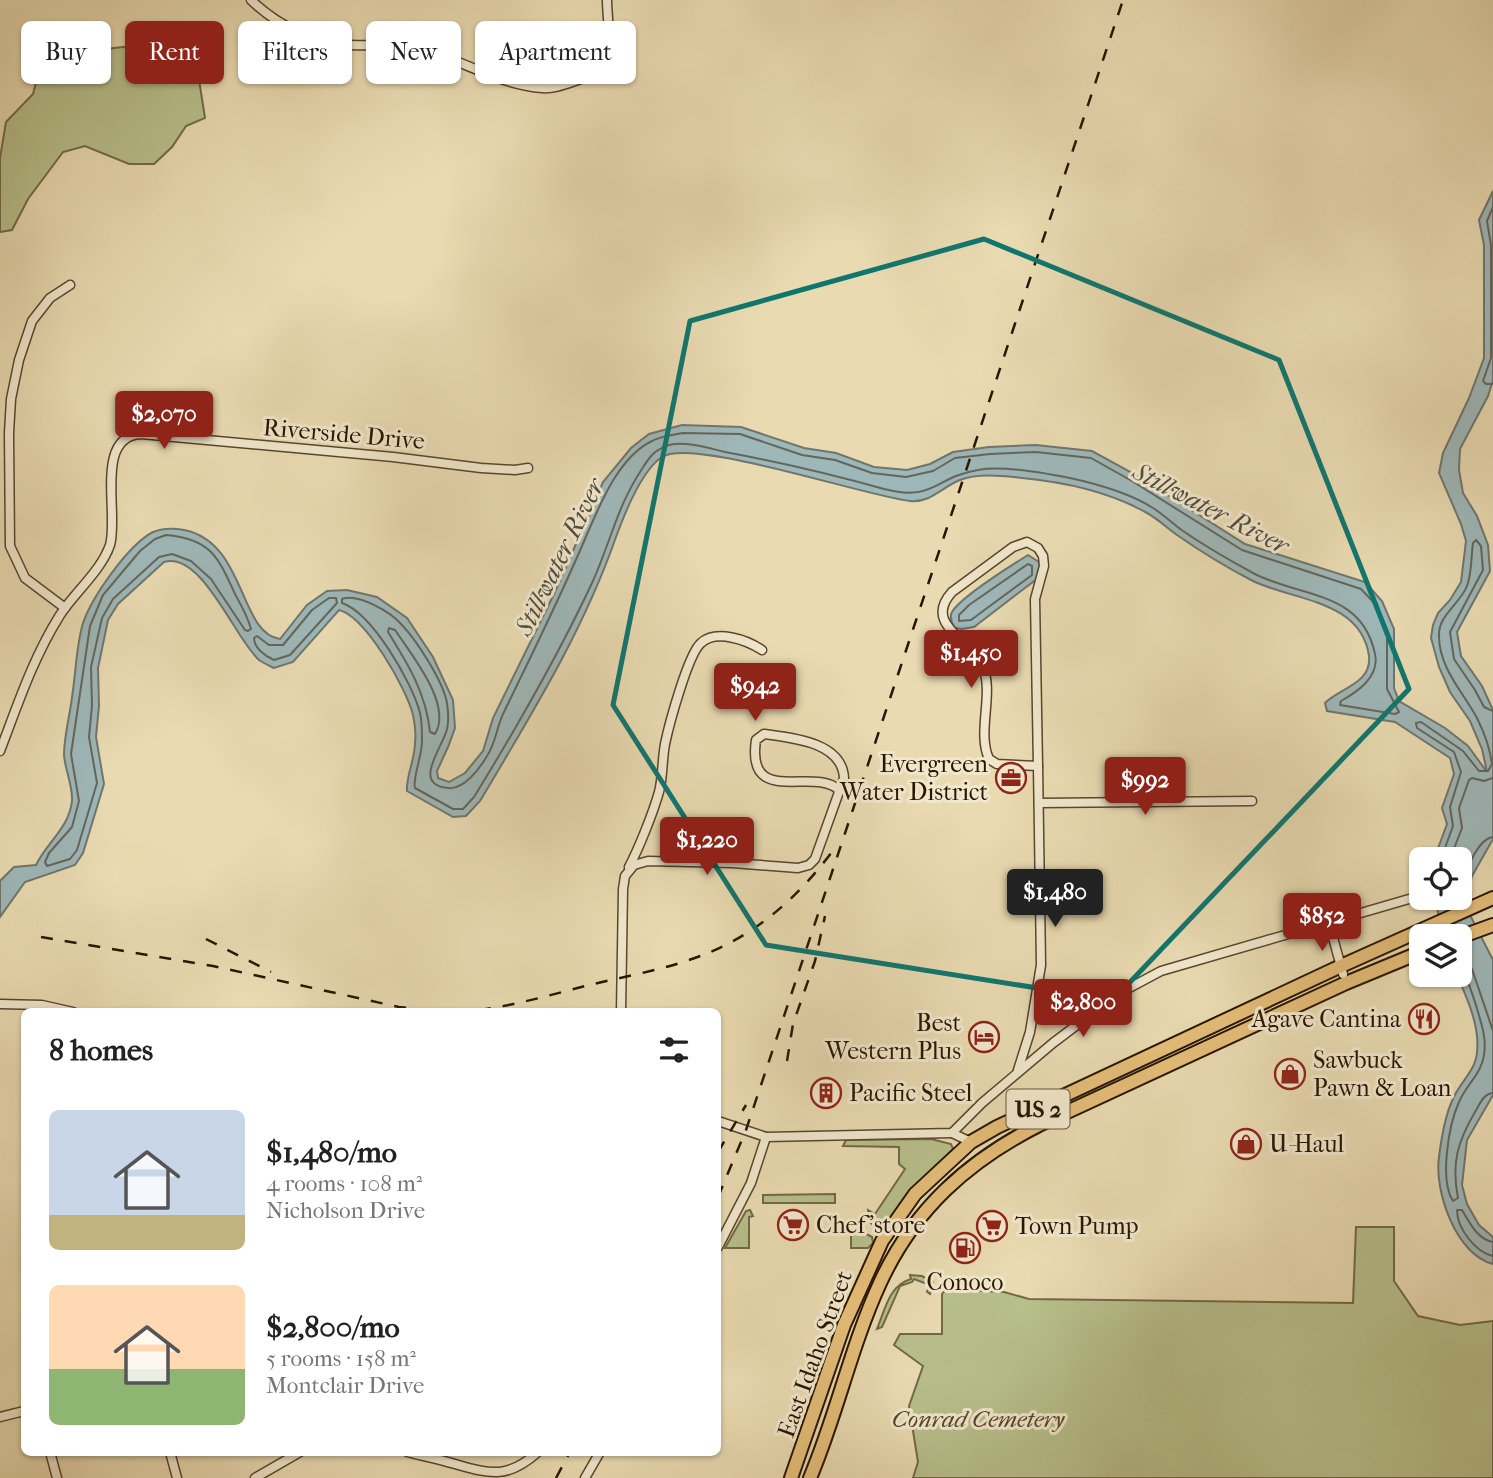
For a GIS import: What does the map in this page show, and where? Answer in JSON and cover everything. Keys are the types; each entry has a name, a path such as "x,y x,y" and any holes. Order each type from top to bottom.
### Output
{"highway":[{"name":"East Idaho Street","path":"810,1478 880,1283 912,1228 938,1197 981,1158 1020,1134 1193,1055 1420,931 1493,898"},
{"path":"1472,933 1493,925"},
{"name":"East Idaho Street","path":"791,1478 840,1336 882,1241 915,1194 971,1142 997,1127 1293,988 1409,955"},
{"path":"1193,1055 1207,1042 1277,1005 1293,988"}],"street":[{"path":"251,0 268,16 291,29 319,38 347,45 418,48 498,78 542,88 559,86 601,69 608,54 607,0"},
{"path":"65,608 24,578 10,546 9,433 10,399 32,321 50,298 70,285"},
{"name":"Riverside Drive","path":"0,751 27,676 65,608 102,560 110,543 114,455 121,441 127,437 141,434 507,470 528,468"},
{"path":"1013,1079 1020,1069 1030,1032 1041,965 1039,803 1035,599 1044,562 1038,548 1023,542 952,592 945,602 943,615 949,629 975,654 983,668 986,747 989,759 997,764 1038,766"},
{"path":"621,1008 625,876 660,791 666,743 681,687 694,652 700,643 709,638 738,639 750,642 762,650"},
{"path":"625,876 634,864 648,861 798,868 809,865 815,859 844,778 843,766 835,755 823,748 764,734 756,740 756,764 763,774 773,780 789,783 827,782 839,790"},
{"path":"1039,803 1252,801"},
{"path":"952,1133 982,1103 1053,1043 1118,994 1161,971 1409,899"},
{"path":"1329,923 1343,974"},
{"path":"0,1004 55,1008"},
{"path":"721,1124 766,1137 952,1133 971,1142"},
{"path":"721,1241 751,1183 766,1137"},
{"path":"0,1417 21,1412"},
{"path":"51,1456 57,1478"},
{"path":"171,1456 177,1478"},
{"path":"255,1478 293,1456"},
{"path":"423,1456 489,1476 501,1477 522,1469 534,1456"},
{"path":"586,1478 598,1456"}],"highlighted area":[{"path":"984,239 1279,360 1409,689 1113,1000 766,945 613,705 690,321"}],"green space":[{"path":"123,47 125,84 200,84 205,118 186,126 172,147 154,164 129,164 85,146 63,152 28,199 12,230 0,232 0,158 6,122 33,94 36,84 111,84 111,48"},
{"path":"931,1139 951,1144 953,1149 907,1194 883,1228 875,1227 869,1221 868,1210 875,1214 905,1169 899,1164 899,1147 843,1146 846,1140"},
{"path":"835,1194 835,1203 763,1203 763,1195"},
{"path":"750,1210 753,1216 749,1217 749,1248 725,1248 746,1211"},
{"name":"Conrad Cemetery","path":"1356,1227 1394,1227 1394,1281 1418,1316 1460,1325 1493,1321 1493,1478 913,1478 918,1462 909,1406 923,1366 894,1345 900,1334 942,1334 942,1294 946,1289 1004,1292 1029,1299 1353,1303"},
{"path":"859,1230 872,1237 873,1243 868,1248 851,1248 851,1233 845,1232"},
{"path":"910,1275 922,1276 933,1282 930,1294 927,1292 930,1285 914,1279 900,1286 882,1327 877,1329 893,1292 904,1282 911,1279"}],"water":[{"path":"1493,191 1493,380 1488,396 1460,449 1459,470 1463,493 1477,516 1488,545 1490,571 1457,632 1461,656 1482,686 1493,710 1493,839 1472,876 1472,847 1438,847 1447,824 1442,808 1454,774 1450,758 1395,722 1327,711 1325,703 1360,679 1369,665 1363,637 1353,623 1339,612 1251,580 1204,553 1151,515 1102,494 1070,485 1007,476 975,476 960,480 924,500 910,501 741,461 679,453 662,457 655,463 634,494 572,640 480,801 466,816 453,817 407,791 415,749 414,718 394,672 361,625 339,610 293,662 274,668 259,660 217,599 191,570 178,562 164,562 118,604 108,620 98,668 99,706 96,737 104,784 83,853 75,865 25,882 0,917 0,881 14,867 36,865 67,819 72,795 64,748 83,623 112,573 143,539 153,532 165,529 184,530 204,538 219,551 231,568 256,622 267,633 280,639 307,605 327,591 347,590 377,597 407,618 433,657 453,700 455,728 437,771 438,778 449,782 465,773 483,751 493,718 555,592 603,482 631,448 649,434 682,425 741,427 804,448 836,453 874,467 907,470 930,464 953,452 989,447 1036,445 1092,451 1136,475 1245,544 1365,582 1382,601 1394,629 1394,688 1399,701 1445,728 1468,746 1487,772 1482,749 1470,721 1450,692 1431,638 1438,613 1461,582 1466,541 1439,473 1443,453 1484,358 1484,245 1479,220"},
{"path":"1028,555 1039,562 1041,571 1038,578 974,627 954,628 951,616 957,606"},
{"path":"1438,910 1469,910 1493,960 1493,1095 1467,1140 1462,1185 1467,1204 1479,1225 1493,1237 1493,1264 1480,1258 1458,1235 1450,1220 1440,1187 1439,1157 1448,1112 1456,1093 1474,1065 1477,1042 1472,1012 1462,987 1472,987 1472,924 1440,924"}],"railway":[{"path":"721,1190 746,1130 1123,0"},
{"path":"493,1008 663,968 708,953 745,934 778,910 808,881 834,849"},
{"path":"787,1061 793,1024 815,961 825,916"},
{"path":"41,937 213,966 407,1008"},
{"path":"206,939 271,972"},
{"path":"721,1147 746,1105"},
{"path":"556,1478 568,1456"}],"place":[{"name":"Evergreen Water District","path":"1011,778"},
{"name":"Agave Cantina","path":"1424,1019"},
{"name":"Best Western Plus","path":"984,1037"},
{"name":"Sawbuck Pawn & Loan","path":"1290,1074"},
{"name":"Pacific Steel","path":"826,1093"},
{"name":"U-Haul","path":"1246,1144"},
{"name":"Chef'store","path":"793,1225"},
{"name":"Town Pump","path":"992,1226"},
{"name":"Conoco","path":"965,1248"}],"water label":[{"name":"Stillwater River","path":"1211,508"},
{"name":"Stillwater River","path":"559,557"}]}
